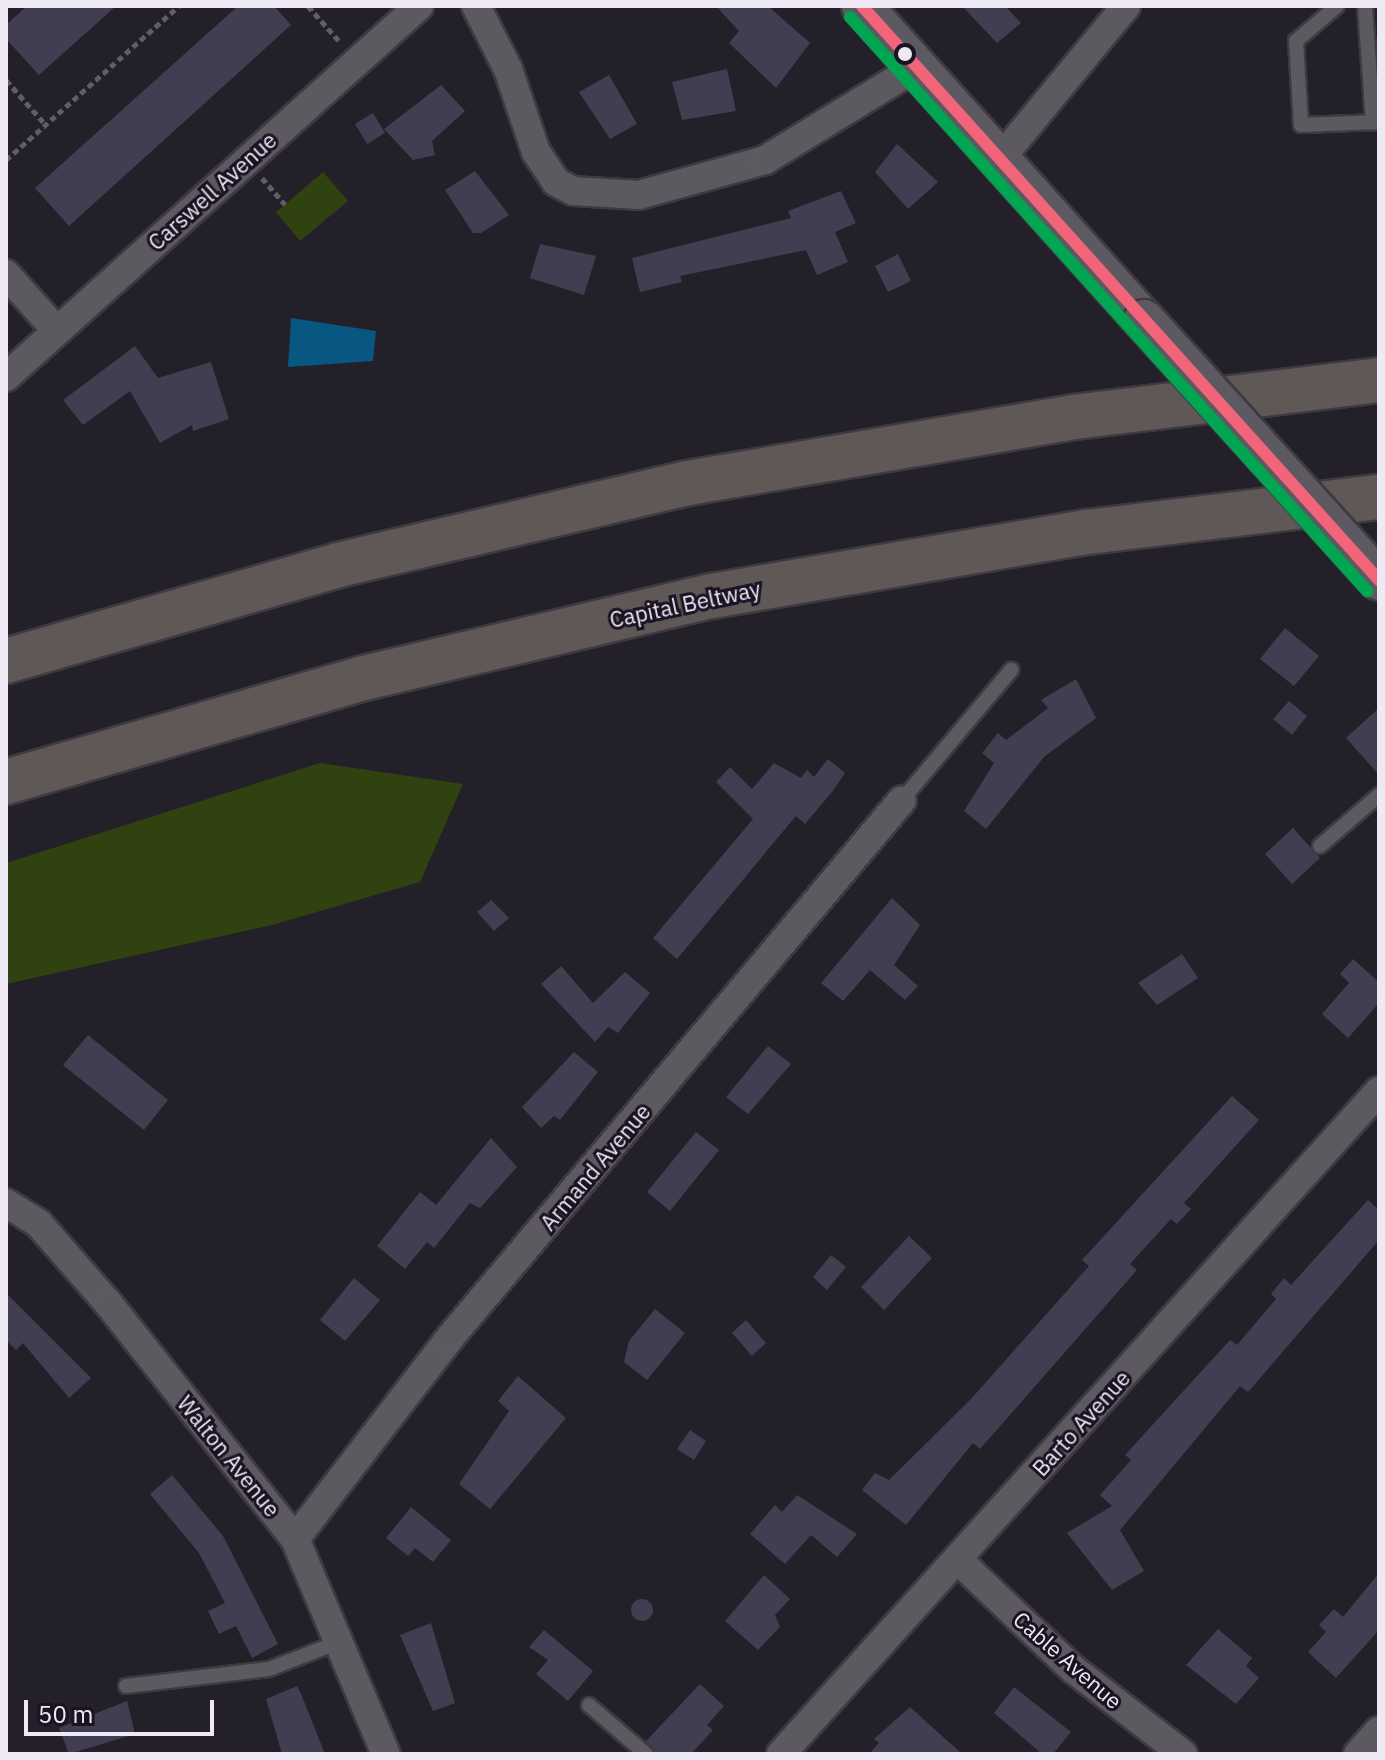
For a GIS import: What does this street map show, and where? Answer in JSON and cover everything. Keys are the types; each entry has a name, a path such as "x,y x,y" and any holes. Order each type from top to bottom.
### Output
{"highway":[{"path":"6,661 338,565 688,483 1074,417 1379,380"},
{"name":"Capital Beltway","path":"6,782 364,678 712,596 1088,532 1379,497"}],"main road":[{"path":"862,6 1379,580"}],"street":[{"name":"Carswell Avenue","path":"6,377 419,6"},
{"path":"476,6 508,69 536,152 556,182 573,191 639,195 765,160 917,67"},
{"path":"1000,159 1126,6"},
{"path":"6,274 57,331"},
{"name":"Armand Avenue","path":"295,1539 448,1340 902,800"},
{"name":"Barto Avenue","path":"781,1754 1379,1091"},
{"name":"Walton Avenue","path":"6,1203 39,1224 108,1303 295,1539 386,1754"},
{"name":"Cable Avenue","path":"958,1560 1073,1669 1183,1754"},
{"path":"1358,1754 1379,1731"}],"lane":[{"path":"1337,6 1296,41 1301,125 1376,122 1365,6"},
{"path":"902,800 1011,670"},
{"path":"1320,846 1379,795"},
{"path":"126,1686 269,1669 339,1642"},
{"path":"589,1705 646,1754"}],"path":[{"path":"6,160 179,6"},
{"path":"308,6 357,61"},
{"path":"6,80 46,125"}],"green space":[{"path":"323,172 348,201 300,241 276,212"},
{"path":"320,763 463,784 420,882 272,925 6,984 6,863"}],"water":[{"path":"291,318 376,331 373,361 288,367"}],"building":[{"path":"27,6 116,6 39,75 6,39 6,25"},
{"path":"238,6 274,6 291,25 69,226 35,188"},
{"path":"716,6 768,6 810,43 776,88 729,43 739,31"},
{"path":"962,6 1005,6 1021,23 997,43"},
{"path":"727,69 736,111 682,120 672,82"},
{"path":"609,75 637,124 610,139 579,92"},
{"path":"441,85 465,111 432,141 435,155 413,160 384,129"},
{"path":"373,113 385,133 367,144 355,124"},
{"path":"897,144 938,182 908,209 875,172"},
{"path":"475,171 509,215 481,233 473,233 445,190"},
{"path":"841,191 856,223 835,232 848,262 817,275 806,250 680,276 682,282 640,292 632,258 791,218 788,211"},
{"path":"540,244 596,256 584,295 530,278"},
{"path":"898,254 911,281 888,292 875,266"},
{"path":"135,346 158,378 211,362 229,419 193,431 192,425 160,443 130,391 83,425 63,400"},
{"path":"1285,628 1319,656 1294,686 1260,659"},
{"path":"1076,679 1096,718 1044,757 986,829 964,811 994,763 982,753 998,733 1006,740 1048,708 1041,700"},
{"path":"1289,701 1307,716 1292,735 1273,719"},
{"path":"1379,708 1379,775 1346,738"},
{"path":"828,759 845,773 832,792 805,824 796,816 677,959 653,938 753,819 716,782 730,767 752,789 774,763 801,778 807,770 814,777"},
{"path":"1293,828 1320,858 1292,884 1265,854"},
{"path":"892,898 920,925 894,965 918,986 905,1000 870,970 843,1001 821,983"},
{"path":"491,900 509,918 494,931 477,912"},
{"path":"1182,954 1198,978 1157,1005 1138,983"},
{"path":"1353,959 1379,982 1379,1003 1348,1038 1322,1014 1349,983 1340,974"},
{"path":"561,966 593,1003 625,972 650,993 618,1033 608,1027 595,1042 541,984"},
{"path":"88,1035 168,1100 144,1130 63,1065"},
{"path":"768,1046 791,1064 748,1114 726,1097"},
{"path":"574,1052 598,1072 560,1120 554,1116 541,1128 522,1107"},
{"path":"1232,1096 1259,1120 1184,1203 1191,1209 1177,1224 1171,1219 1130,1264 1137,1270 980,1449 973,1443 906,1525 862,1490 875,1473 889,1480 971,1399 1089,1266 1082,1260"},
{"path":"696,1132 719,1150 670,1211 647,1192"},
{"path":"491,1138 517,1167 480,1208 470,1203 434,1248 427,1242 405,1269 377,1246 420,1192 436,1205"},
{"path":"1368,1200 1379,1210 1379,1240 1248,1392 1240,1386 1120,1530 1144,1571 1112,1590 1067,1533 1112,1506 1100,1495 1131,1460 1125,1455 1230,1340 1237,1345 1276,1299 1271,1294 1284,1278 1291,1285"},
{"path":"909,1236 932,1258 884,1310 861,1287"},
{"path":"831,1255 846,1267 827,1290 813,1277"},
{"path":"354,1278 380,1300 345,1341 320,1320"},
{"path":"6,1293 91,1378 69,1398 23,1343 16,1350 6,1340"},
{"path":"655,1309 685,1333 647,1380 624,1362 629,1341"},
{"path":"746,1320 766,1343 752,1356 732,1333"},
{"path":"518,1376 566,1418 490,1509 459,1484 509,1411 498,1401"},
{"path":"690,1430 706,1441 694,1460 677,1449"},
{"path":"172,1475 223,1536 278,1644 252,1658 236,1626 219,1634 208,1611 225,1603 199,1553 150,1494"},
{"path":"797,1495 857,1534 837,1557 811,1535 785,1564 750,1534 775,1505 782,1512"},
{"path":"411,1507 451,1540 433,1562 415,1548 408,1556 386,1538"},
{"path":"1379,1573 1379,1630 1336,1678 1308,1652 1326,1632 1319,1625 1334,1609 1343,1617"},
{"path":"764,1575 790,1599 775,1615 780,1627 758,1650 725,1621"},
{"path":"638,1599 646,1599 653,1610 646,1621 638,1621 631,1614 631,1606"},
{"path":"431,1623 455,1703 433,1711 400,1635"},
{"path":"1218,1629 1252,1658 1246,1666 1259,1678 1236,1704 1186,1665"},
{"path":"544,1630 593,1671 568,1701 536,1674 548,1660 529,1647"},
{"path":"700,1684 724,1706 707,1725 713,1730 691,1754 656,1754 646,1741"},
{"path":"297,1686 325,1754 282,1754 266,1699"},
{"path":"1014,1687 1071,1732 1053,1754 1042,1754 994,1713"},
{"path":"127,1701 135,1734 69,1754 59,1728"},
{"path":"910,1707 962,1754 869,1754 879,1743 874,1739"}],"transit line":[{"path":"862,6 1379,580"},
{"path":"850,17 1367,591"}]}
